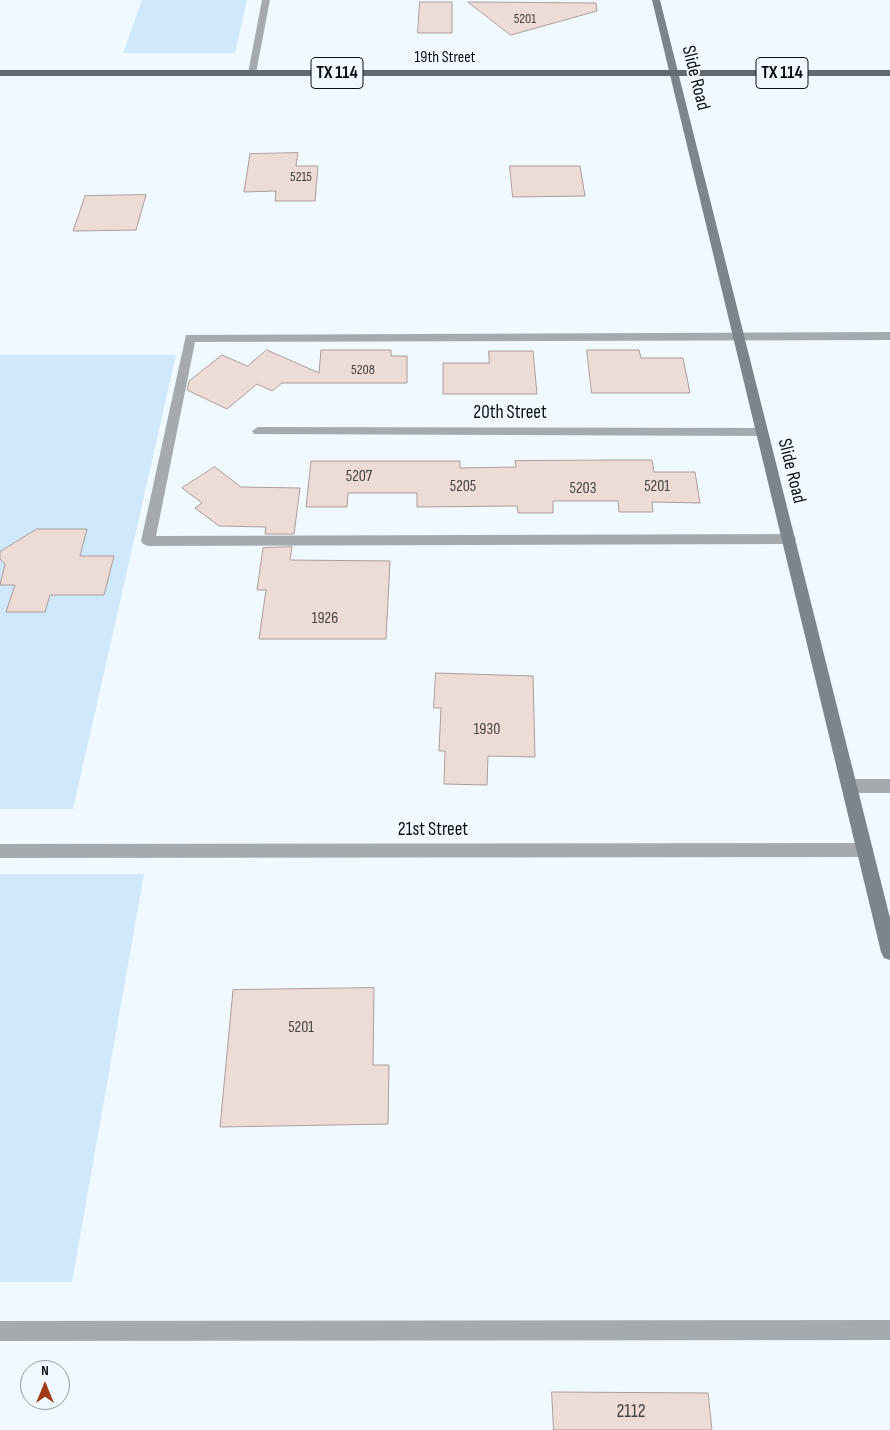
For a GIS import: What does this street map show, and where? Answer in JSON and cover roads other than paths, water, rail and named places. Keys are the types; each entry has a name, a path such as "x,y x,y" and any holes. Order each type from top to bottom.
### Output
{"main road":[{"name":"Slide Road","path":"656,0 890,952"},
{"name":"19th Street","path":"0,73 890,73"}],"street":[{"path":"252,73 266,0"},
{"path":"788,539 148,541 190,338 890,336"},
{"name":"20th Street","path":"258,431 762,432"},
{"path":"849,786 890,786"},
{"name":"21st Street","path":"0,851 865,850"},
{"path":"0,1331 890,1330"}]}
